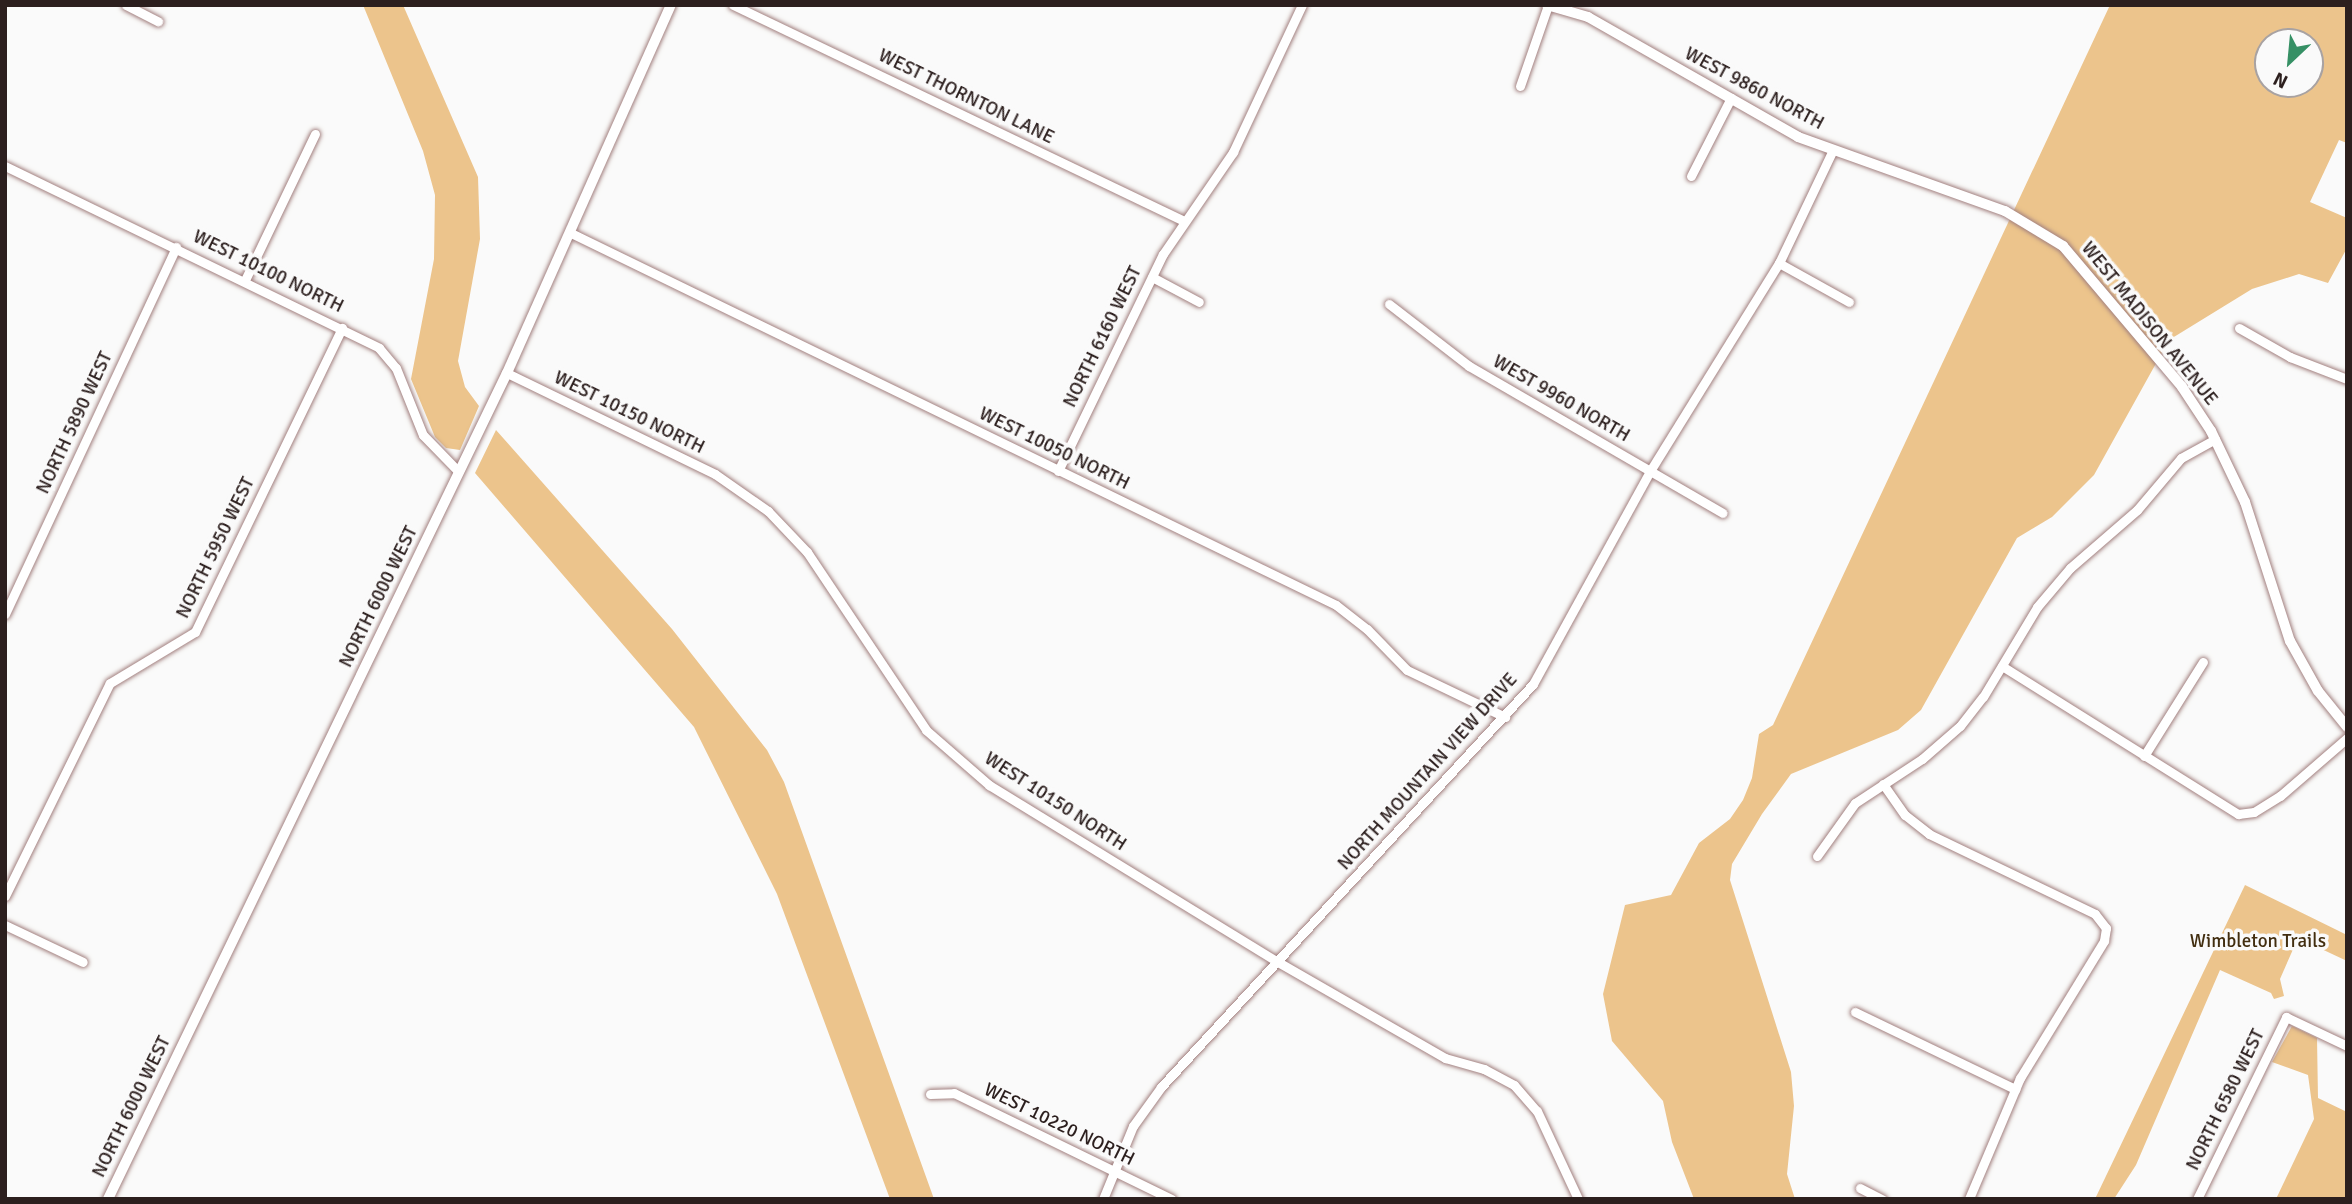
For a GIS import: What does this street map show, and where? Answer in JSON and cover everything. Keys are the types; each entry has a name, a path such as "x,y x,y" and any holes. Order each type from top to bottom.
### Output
{"street":[{"path":"126,5 158,21"},
{"name":"NORTH 6000 WEST","path":"108,1199 507,373 573,233 671,5"},
{"name":"WEST THORNTON LANE","path":"733,5 1184,221"},
{"name":"NORTH 6160 WEST","path":"1058,471 1152,277 1184,221 1233,152 1303,5"},
{"path":"1520,86 1547,5"},
{"name":"WEST 9860 NORTH","path":"1547,5 1588,17 1798,136 1991,206"},
{"path":"1691,176 1731,98"},
{"path":"245,280 315,134"},
{"name":"NORTH MOUNTAIN VIEW DRIVE","path":"1103,1199 1133,1126 1161,1087 1533,684 1650,471 1779,263 1833,149"},
{"name":"WEST 10100 NORTH","path":"5,166 245,280 379,348 396,368 423,435 458,471"},
{"name":"WEST MADISON AVENUE","path":"1991,206 2039,228 2073,256 2182,387 2214,439 2245,502 2290,641 2318,691 2347,727"},
{"name":"WEST 10050 NORTH","path":"573,233 1336,605 1407,670 1505,717"},
{"name":"NORTH 5890 WEST","path":"5,614 176,247"},
{"path":"1779,263 1849,302"},
{"path":"1152,277 1199,302"},
{"name":"WEST 9960 NORTH","path":"1389,304 1469,366 1723,513"},
{"name":"NORTH 5950 WEST","path":"5,896 110,683 195,632 342,328"},
{"path":"2239,328 2290,357 2347,379"},
{"name":"WEST 10150 NORTH","path":"507,373 715,474 768,511 807,552 926,730 989,785 1278,962 1445,1058 1484,1069 1514,1085 1537,1111 1562,1159 1578,1199"},
{"path":"1816,856 1846,812 1954,732 2058,580 2137,509 2181,458 2214,439"},
{"path":"2144,756 2203,662"},
{"path":"2001,666 2228,809 2244,814 2280,796 2347,738"},
{"path":"1883,784 1905,815 1929,834 2095,914 2105,924 2104,941 2015,1089 1969,1199"},
{"path":"5,925 83,962"},
{"path":"1855,1012 2015,1089"},
{"name":"NORTH 6580 WEST","path":"2197,1199 2286,1017 2347,1045"},
{"name":"WEST 10220 NORTH","path":"930,1094 954,1093 1171,1199"},
{"path":"1860,1188 1882,1199"}],"green space":[{"path":"363,5 403,5 478,177 480,239 458,361 465,387 479,406 460,450 446,448 435,437 411,379 434,259 435,195 423,151"},
{"path":"2110,5 2347,5 2347,143 2339,140 2310,202 2347,218 2347,248 2328,283 2299,274 2252,289 2169,340 2094,475 2052,517 2017,538 1921,710 1898,730 1791,774 1762,814 1732,864 1730,880 1791,1072 1794,1106 1787,1174 1795,1199 1694,1199 1672,1142 1663,1101 1612,1041 1603,994 1625,905 1671,895 1699,843 1730,819 1743,800 1752,778 1759,734 1773,725"},
{"path":"496,430 672,629 767,750 784,782 934,1199 890,1199 777,894 694,727 475,473"},
{"name":"Wimbleton Trails","path":"2245,885 2347,935 2347,961 2298,938 2280,979 2284,996 2274,999 2271,993 2220,970 2136,1165 2114,1199 2095,1199"},
{"path":"2292,1026 2317,1038 2318,1098 2347,1112 2347,1199 2276,1199 2314,1119 2308,1075 2272,1062"}]}
